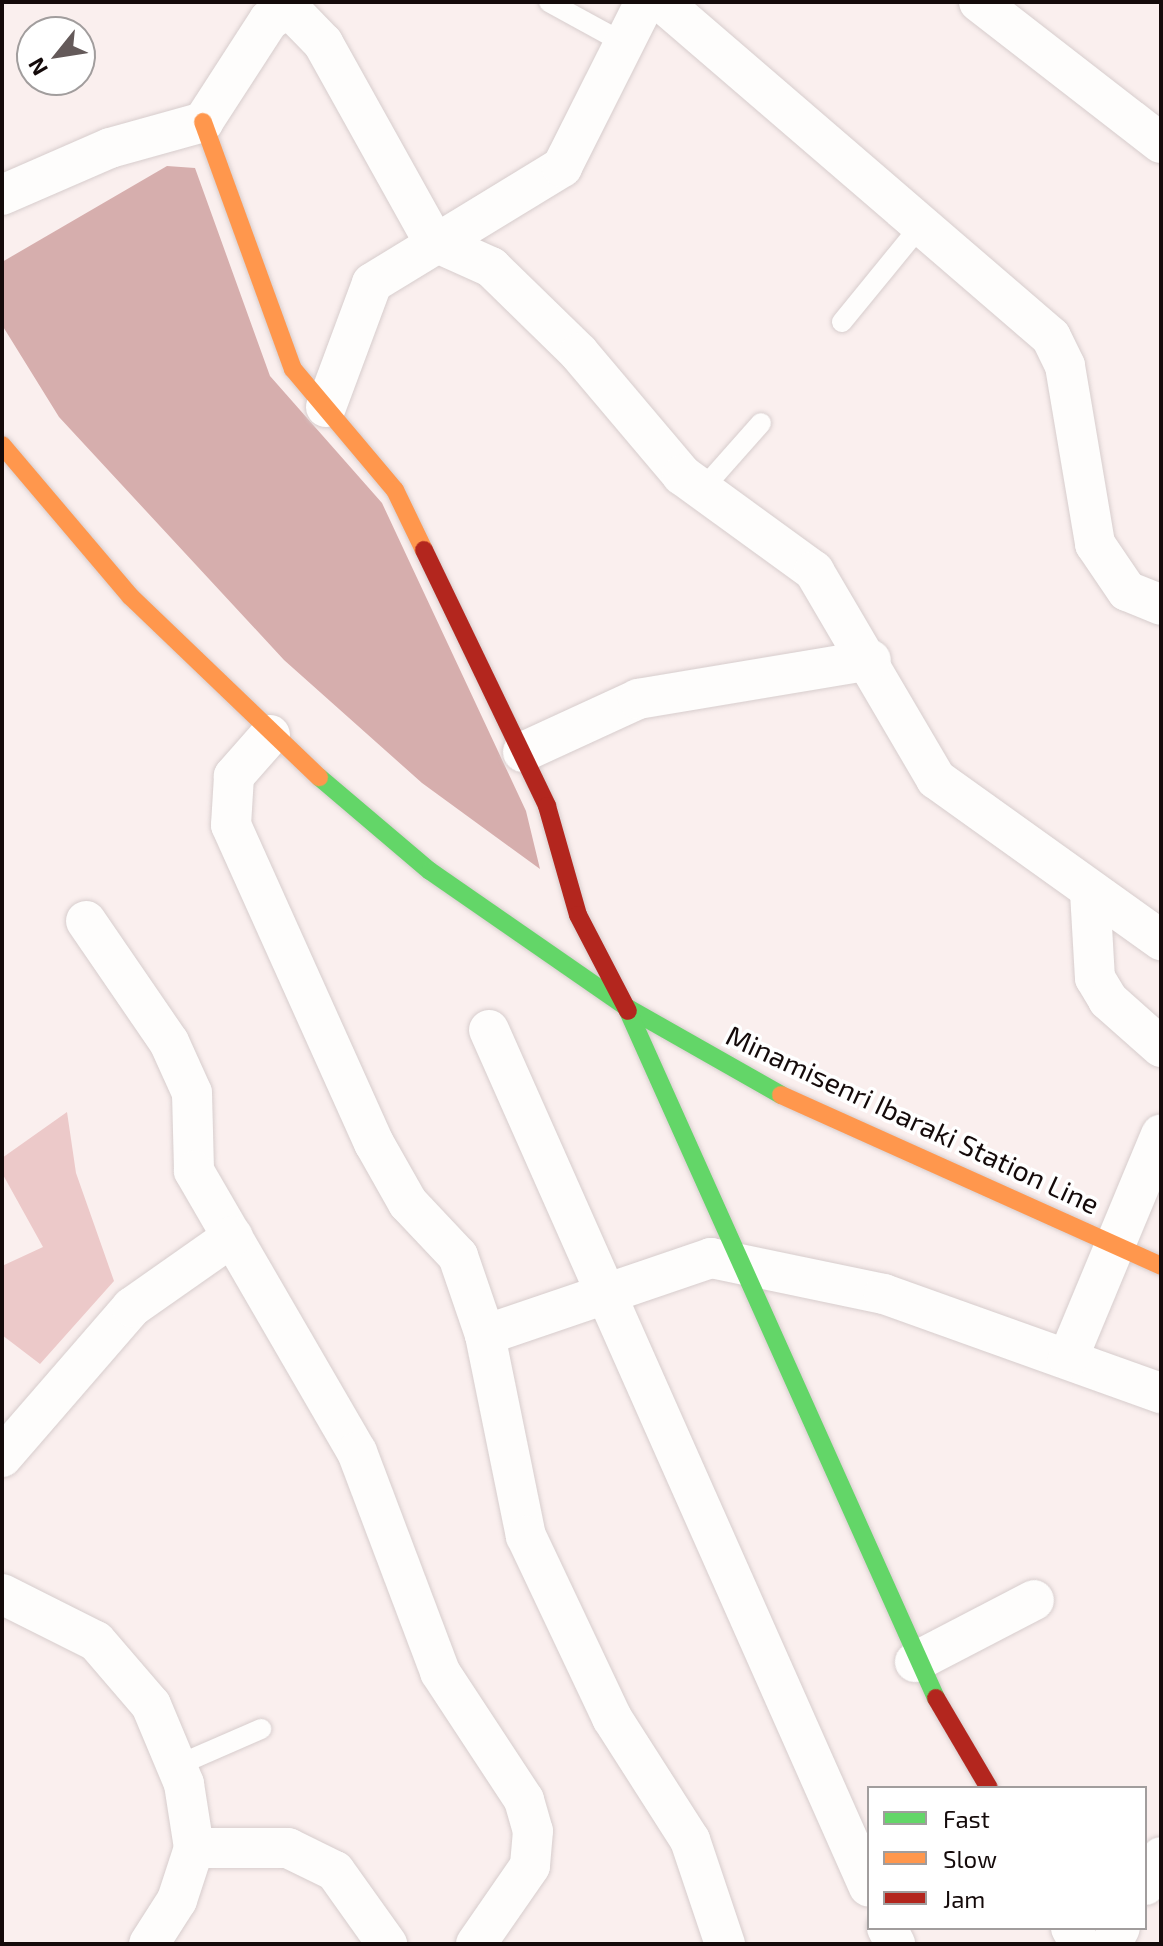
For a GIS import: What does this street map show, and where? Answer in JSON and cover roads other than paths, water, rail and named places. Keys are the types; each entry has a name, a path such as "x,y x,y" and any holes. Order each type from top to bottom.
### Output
{"street":[{"path":"326,407 360,301 372,283 421,258 433,241 562,167 645,2"},
{"path":"662,2 1051,337 1065,366 1095,544 1127,591 1161,605"},
{"path":"979,2 1161,143"},
{"path":"2,195 110,148 203,122 269,20 289,8 323,43 433,241 491,267 700,492 814,571 871,660 936,779 1161,940"},
{"path":"203,122 293,369 395,490 547,806 578,915 628,1008 736,1262 915,1662 988,1786"},
{"name":"Minamisenri Ibaraki Station Line","path":"2,445 130,596 270,735 430,871 628,1008 775,1092 1161,1266"},
{"path":"523,752 638,699 871,660"},
{"path":"270,735 234,776 231,825 374,1143 408,1203 458,1256 485,1335 526,1536 612,1718 690,1840 725,1944"},
{"path":"1090,892 1095,978 1108,1000 1161,1047"},
{"path":"86,921 169,1042 192,1093 194,1171 357,1452 440,1672 524,1800 533,1831 530,1866 476,1944"},
{"path":"489,1030 867,1883"},
{"path":"1068,1358 1111,1244 1150,1195 1161,1135"},
{"path":"2,1457 132,1307 233,1236"},
{"path":"485,1335 711,1258 884,1294 1161,1393"},
{"path":"2,1594 96,1641 151,1705 176,1766 194,1848 177,1900 149,1944"},
{"path":"915,1662 1034,1600"},
{"path":"194,1848 288,1848 323,1865 363,1902 387,1944"},
{"path":"1147,1882 1161,1857"}],"lane":[{"path":"549,2 624,43"},
{"path":"842,322 922,224"},
{"path":"700,492 761,423"},
{"path":"176,1766 261,1729"}]}
